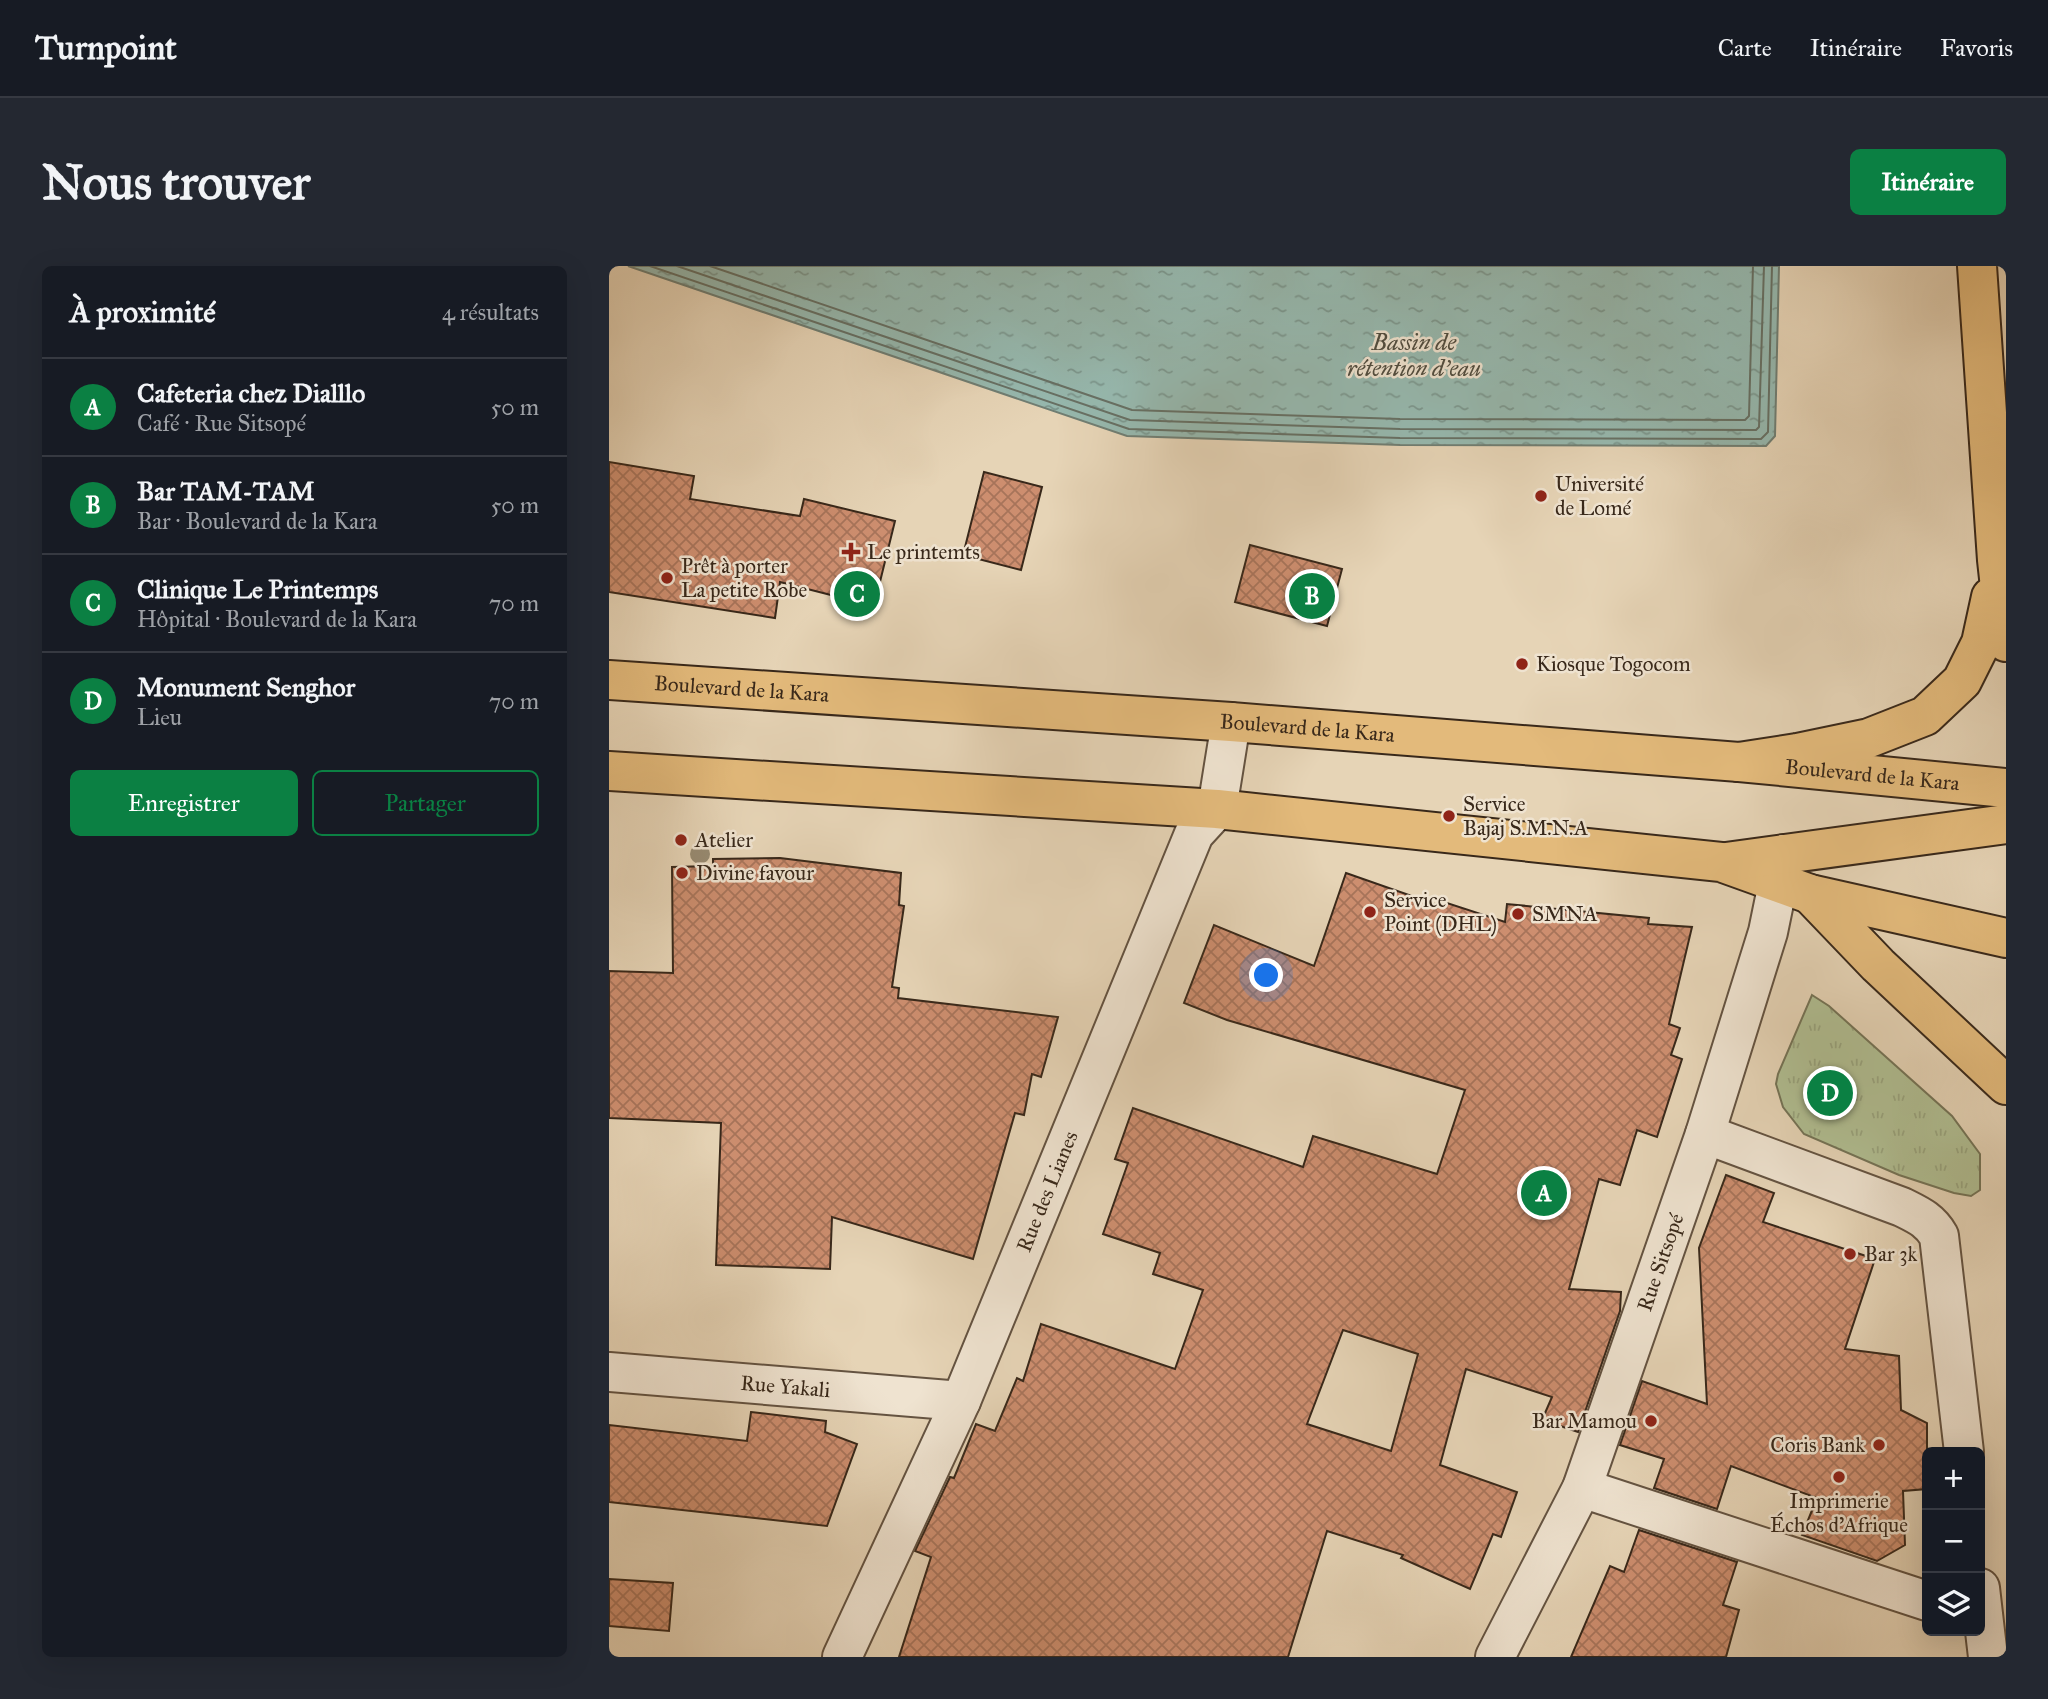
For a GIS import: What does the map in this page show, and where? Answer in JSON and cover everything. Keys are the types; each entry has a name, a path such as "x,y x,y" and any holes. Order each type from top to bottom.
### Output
{"main road":[{"path":"1977,266 1997,560 2006,642"},
{"path":"1739,762 1869,738 1925,716 1962,681 1981,643 1997,560"},
{"name":"Boulevard de la Kara","path":"609,680 1231,722 1739,762 2006,788"},
{"path":"609,771 1217,809 1721,862 1791,877 2006,939"},
{"path":"1791,877 2006,824"},
{"path":"1791,877 1878,965 2006,1085"}],"street":[{"path":"1217,809 1231,722"},
{"name":"Rue des Lianes","path":"842,1657 961,1401 1194,834 1217,809"},
{"name":"Rue Sitsopé","path":"1495,1657 1583,1488 1705,1135 1768,932 1791,877"},
{"path":"1705,1135 1902,1207 1927,1219 1934,1227 1939,1236 1963,1447"},
{"name":"Rue Yakali","path":"609,1372 961,1401"},
{"path":"1583,1488 1922,1599"},
{"path":"1985,1636 1988,1657"}],"green space":[{"path":"1812,995 1829,1006 1952,1116 1980,1154 1980,1190 1971,1196 1954,1193 1899,1175 1804,1134 1783,1107 1776,1084"}],"water":[{"name":"Bassin de rétention d'eau","path":"628,266 1779,266 1775,436 1766,446 1400,445 1127,436"}],"building":[{"path":"609,462 694,476 690,499 800,516 804,499 895,521 874,606 780,582 775,618 609,592"},
{"path":"984,472 1042,487 1021,570 963,555"},
{"path":"1250,545 1342,569 1327,626 1235,602"},
{"path":"780,858 901,873 899,905 904,906 892,987 899,988 898,998 1058,1017 1041,1077 1032,1074 1024,1115 1015,1113 973,1259 832,1217 830,1269 716,1265 721,1123 609,1118 609,971 673,973 672,867 713,866 713,859"},
{"path":"1346,873 1443,907 1444,902 1505,922 1507,904 1649,918 1648,924 1692,927 1669,1024 1680,1028 1671,1055 1682,1059 1657,1137 1637,1130 1620,1185 1599,1179 1569,1289 1621,1292 1620,1311 1578,1432 1542,1420 1552,1397 1466,1369 1440,1465 1517,1492 1501,1537 1493,1534 1470,1589 1401,1558 1403,1555 1327,1531 1288,1657 899,1657 931,1557 915,1551 950,1477 954,1478 976,1424 995,1431 1017,1378 1023,1381 1041,1324 1175,1369 1203,1290 1153,1274 1160,1253 1103,1234 1128,1163 1115,1159 1133,1108 1303,1167 1313,1136 1437,1174 1465,1090 1227,1020 1184,1003 1214,925 1314,966","holes":["1343,1330 1418,1354 1391,1451 1307,1424"]},
{"path":"1726,1175 1774,1193 1763,1222 1875,1259 1845,1349 1899,1356 1901,1410 1927,1423 1927,1447 1922,1447 1922,1489 1903,1491 1905,1545 1877,1561 1802,1535 1817,1498 1731,1466 1717,1509 1654,1488 1664,1459 1620,1445 1642,1381 1707,1404 1699,1248"},
{"path":"751,1412 826,1421 825,1432 857,1444 827,1526 609,1502 609,1425 747,1441"},
{"path":"1639,1530 1737,1562 1723,1605 1739,1610 1726,1657 1571,1657 1610,1566 1624,1572"},
{"path":"609,1579 673,1583 669,1631 609,1626"}],"place":[{"name":"Université de Lomé","path":"1541,496"},
{"name":"Le printemts","path":"851,552"},
{"name":"Prêt à porter La petite Robe","path":"667,578"},
{"name":"Clinique Le Printemps","path":"857,594"},
{"name":"Bar TAM-TAM","path":"1312,596"},
{"name":"Kiosque Togocom","path":"1522,664"},
{"name":"Service Bajaj S.M.N.A","path":"1449,816"},
{"name":"Atelier","path":"681,840"},
{"name":"Divine favour","path":"682,873"},
{"name":"Service Point (DHL)","path":"1370,912"},
{"name":"SMNA","path":"1518,914"},
{"name":"Monument Senghor","path":"1830,1093"},
{"name":"Cafeteria chez Dialllo","path":"1544,1193"},
{"name":"Bar 3k","path":"1850,1254"},
{"name":"Bar Mamou","path":"1651,1421"},
{"name":"Coris Bank","path":"1879,1445"},
{"name":"Imprimerie Échos d'Afrique","path":"1839,1477"}]}
